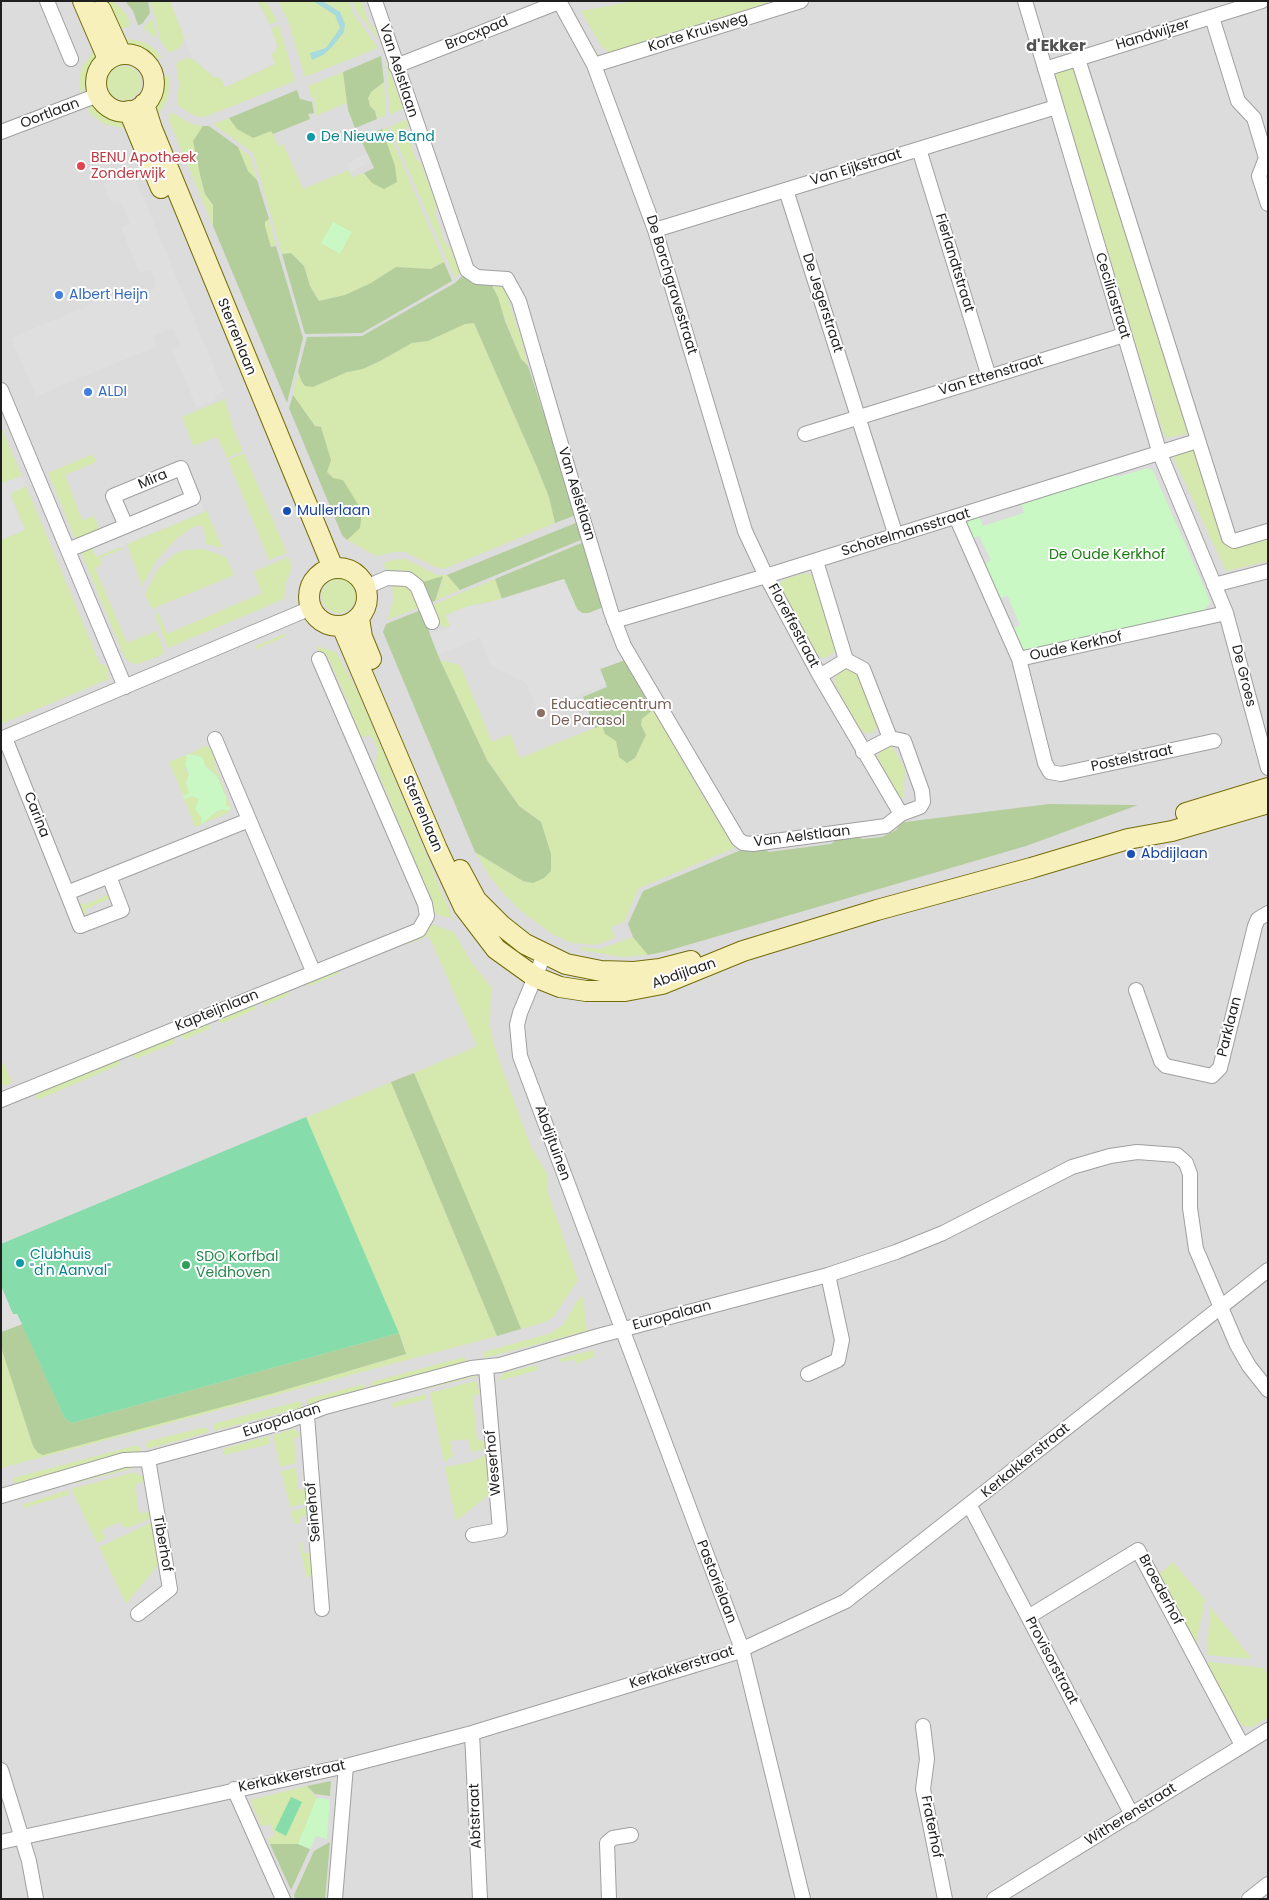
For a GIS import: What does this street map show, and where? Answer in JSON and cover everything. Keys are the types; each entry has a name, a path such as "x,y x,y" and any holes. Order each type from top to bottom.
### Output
{"street":[{"path":"46,1 71,59"},
{"path":"83,1 114,56"},
{"path":"97,1 114,56"},
{"name":"Van Aelstlaan","path":"375,1 467,270 477,277 507,279 519,301 614,621 624,646 673,733 682,740 733,831 743,843 753,844 886,826 900,814"},
{"name":"Brocxpad","path":"396,66 559,1"},
{"name":"De Borchgravestraat","path":"559,1 594,65 655,230 745,531 766,576"},
{"name":"Korte Kruisweg","path":"594,65 801,1"},
{"name":"Ceciliastraat","path":"1025,1 1160,454 1214,585"},
{"name":"Handwijzer","path":"1045,69 1262,1"},
{"path":"1212,17 1238,101 1254,118 1266,158 1258,176 1268,204"},
{"path":"114,56 138,56 146,62 151,71 153,88 136,108 111,108 98,95 96,79 102,64 114,56"},
{"path":"1078,59 1229,538 1234,541 1268,531"},
{"name":"Oortlaan","path":"1,132 98,95"},
{"name":"Van Eijkstraat","path":"655,230 1056,107"},
{"name":"Sterrenlaan","path":"136,108 184,238 328,570"},
{"name":"Fierlandtstraat","path":"919,149 989,377"},
{"name":"De Jegerstraat","path":"786,190 896,536"},
{"name":"Van Ettenstraat","path":"858,417 1124,335"},
{"path":"1,390 125,687"},
{"path":"805,434 858,417"},
{"name":"Schotelmansstraat","path":"614,621 816,561 1197,441"},
{"name":"Mira","path":"68,550 126,526 193,498 181,468 113,496 126,526"},
{"name":"Oude Kerkhof","path":"956,517 1019,659 1226,613"},
{"path":"816,561 846,660 863,669 890,738"},
{"path":"328,570 352,572 366,586 366,606 351,622 324,623 311,608 310,588 328,570"},
{"path":"1214,585 1268,571"},
{"name":"Floreffestraat","path":"766,576 820,676 900,814"},
{"path":"366,586 388,578 408,579 417,586 432,622"},
{"name":"De Groes","path":"1214,585 1226,613 1268,768"},
{"path":"3,739 311,608"},
{"name":"Sterrenlaan","path":"351,622 362,637 443,834 476,900 501,926 544,955"},
{"name":"Sterrenlaan","path":"351,622 436,849 464,907 496,949 535,977"},
{"name":"Kapteijnlaan","path":"2,1099 313,971 419,930 427,916 425,904 319,659"},
{"name":"Postelstraat","path":"1019,659 1045,763 1050,772 1061,774 1214,741"},
{"name":"Floreffestraat","path":"820,676 846,660"},
{"path":"863,752 890,738 904,741 922,791 923,802 920,807 900,814"},
{"name":"Carina","path":"3,739 80,926 122,910 109,876"},
{"path":"214,739 313,971"},
{"name":"Abdijlaan","path":"1128,839 1169,818 1268,788"},
{"name":"Abdijlaan","path":"535,977 560,987 586,991 625,991 662,984 742,951 1128,839 1172,830 1268,803"},
{"path":"67,893 249,820"},
{"name":"Parklaan","path":"1136,990 1161,1061 1166,1066 1212,1076 1220,1068 1255,926 1258,919 1268,913"},
{"name":"Abdijlaan","path":"544,955 566,964 602,971 634,972 660,969 707,956 742,951"},
{"name":"Abdijtuinen","path":"544,955 525,998 517,1025 520,1056 623,1329"},
{"name":"Europalaan","path":"1,1496 124,1460 148,1459 307,1416 334,1404 471,1368 486,1368 623,1329 828,1275 896,1252 942,1233 1072,1167 1110,1156 1137,1152 1164,1153 1177,1155 1186,1163 1190,1174 1190,1208 1196,1249 1220,1306"},
{"name":"Kerkakkerstraat","path":"1,1842 346,1766 472,1733 742,1649 846,1601 970,1506 1220,1306 1268,1270"},
{"path":"808,1374 838,1360 842,1340 828,1275"},
{"path":"1220,1306 1249,1366 1268,1390"},
{"name":"Pastorielaan","path":"623,1329 742,1649 803,1899"},
{"name":"Weserhof","path":"473,1535 500,1530 486,1368"},
{"name":"Seinehof","path":"307,1416 322,1609"},
{"name":"Tiberhof","path":"138,1614 170,1589 148,1459"},
{"name":"Provisorstraat","path":"970,1506 1132,1815"},
{"name":"Broederhof","path":"1028,1617 1138,1550 1242,1745"},
{"name":"Fraterhof","path":"923,1726 927,1760 923,1789 945,1899"},
{"name":"Witherenstraat","path":"994,1899 1268,1730"},
{"name":"Abtstraat","path":"472,1733 480,1899"},
{"path":"335,1899 346,1766"},
{"path":"1,1770 20,1837 29,1861 36,1899"},
{"path":"234,1790 283,1899"},
{"path":"609,1899 607,1843 612,1838 630,1835"},
{"path":"1249,1899 1268,1884"}],"shaded area":[{"path":"1,1 1268,1 1268,1899 1,1899"},
{"path":"170,1 257,1 266,16 277,45 276,51 271,54 275,63 225,87 221,78 214,77 192,58"},
{"path":"367,154 371,162 350,171 347,163"},
{"path":"124,176 126,180 134,176 224,391 215,395 215,400 197,408 172,350 181,346 174,330 170,329 153,336 157,346 36,396 11,338 127,289 137,297 154,289 156,283 150,270 140,273 121,228 130,224 122,204 117,200 110,201 103,184"},
{"path":"184,460 205,511 96,557 92,547 122,535 105,494"},
{"path":"22,476 26,486 10,494 25,530 1,540 1,483"},
{"path":"564,579 577,609 582,613 589,613 604,607 625,660 600,669 606,684 538,712 526,683 490,665 480,638 438,655 430,634 450,627 446,615 469,606 484,604"},
{"path":"1,1286 13,1314 17,1314 22,1324 1,1332"}],"green space":[{"path":"101,1 113,1 128,17 130,27 115,29"},
{"path":"125,1 148,1 150,13 142,24 138,25 133,11"},
{"path":"151,1 170,1 184,36 182,46 170,53 161,42"},
{"path":"221,1 266,1 277,21 269,25 266,16"},
{"path":"278,1 313,1 335,15 340,28 337,34 326,48 312,52 323,55 344,32 345,24 340,12 322,1 349,1 353,13 378,48 305,77 288,21"},
{"path":"352,1 361,1 369,23 374,27 379,40 357,12"},
{"path":"634,1 772,1 624,52 611,54 601,46 581,11"},
{"path":"153,20 157,39 143,28"},
{"path":"279,25 295,81 205,117 195,116 177,105 179,83 176,65 179,61 188,58 194,60 218,78 220,77 226,87 275,64 271,54 277,45 271,29"},
{"path":"123,38 144,42 156,50 162,58 148,58 129,48 123,43"},
{"path":"96,48 96,61 86,87 80,93 79,77 82,67"},
{"path":"381,56 384,82 371,92 368,98 377,119 355,128 348,110 343,72"},
{"path":"386,61 403,109 390,114"},
{"path":"1072,61 1187,434 1166,438 1163,432 1049,65"},
{"path":"124,66 131,67 136,71 140,76 140,90 136,95 131,99 124,100 117,99 112,95 108,90 107,83 108,76 112,71 117,67"},
{"path":"343,72 347,103 313,117 316,115 314,97 311,97 308,86"},
{"path":"169,75 170,83 168,98 163,108 153,119 154,102 160,84"},
{"path":"384,79 386,115 377,119 376,111 370,106 368,98 371,92 381,85"},
{"path":"297,90 300,99 312,102 314,113 308,114 310,119 273,134 271,131 253,138 237,129 229,118"},
{"path":"87,106 95,107 118,119 128,129 104,124 90,114"},
{"path":"171,112 192,124 203,126 194,141 205,194 213,205 213,226 169,120"},
{"path":"229,118 237,129 272,131 278,146 283,144 303,189 349,170 352,177 364,173 372,183 388,147 382,129 387,128 444,262 431,269 396,267 371,283 345,295 319,301 310,286 304,266 291,253 282,254 253,153 213,124"},
{"path":"406,119 408,126 406,131 416,159 421,163 437,207 435,214 445,243 450,247 460,273 455,278 390,127"},
{"path":"203,126 209,126 238,147 248,171 257,180 269,219 265,222 265,226 270,244 271,247 276,246 303,338 287,403 213,226 213,205 205,194 193,141"},
{"path":"382,129 395,166 397,182 384,189 372,183 364,173 374,168 360,138"},
{"path":"238,147 250,156 257,180 248,171"},
{"path":"269,219 276,246 274,247 270,244 265,226 265,222"},
{"path":"333,222 352,232 340,254 321,243"},
{"path":"291,253 304,266 310,286 319,301 345,295 371,283 396,267 431,269 444,262 452,281 362,333 305,334 282,254"},
{"path":"462,276 474,284 492,286 498,297 505,321 521,359 528,366 543,412 548,416 576,515 555,523 549,497 537,467 474,323 465,324 428,341 412,343 363,369 347,372 313,387 305,386 302,382 298,372 307,337 362,336 455,283"},
{"path":"492,286 500,286 506,291 517,328 522,331 524,340 522,345 528,366 521,359"},
{"path":"474,323 537,467 549,497 555,523 444,569 435,567 405,552 376,556 347,540 354,533 333,478 327,472 321,427 315,426 293,395 298,372 302,382 314,386 347,372 363,369 412,343 428,341 465,324"},
{"path":"293,395 315,426 321,427 331,460 327,472 333,478 343,480 362,511 360,528 347,540 342,535 289,408"},
{"path":"225,399 233,428 243,451 227,458 217,437 193,446 182,417"},
{"path":"1,427 22,476 2,484 1,483"},
{"path":"1194,449 1222,538 1268,534 1268,561 1226,571 1172,455"},
{"path":"244,453 287,553 269,560 228,460"},
{"path":"93,454 96,462 65,475 82,520 94,516 100,531 76,541 48,473"},
{"name":"De Oude Kerkhof","path":"1148,468 1153,471 1205,589 1210,602 1205,610 1033,650 1022,650 1012,629 1020,625 1007,595 999,599 982,565 991,560 979,536 971,539 967,525 968,522 979,516 983,526 1024,513 1023,502 1115,474 1117,477"},
{"path":"26,486 100,664 106,665 109,679 1,724 1,540 25,530 10,493"},
{"path":"207,511 222,548 206,544 204,528 199,525 193,527 177,538 157,560 142,586 127,544"},
{"path":"578,522 583,539 460,590 447,575"},
{"path":"584,542 604,607 589,613 582,613 577,609 564,579 502,599 495,579"},
{"path":"92,547 96,557 121,547 122,549 100,558 102,565 95,568 127,643 156,631 164,650 162,655 138,664 131,663 125,658 81,552"},
{"path":"203,549 226,557 234,575 152,609 145,594 158,569 176,553 185,550"},
{"path":"288,557 292,567 286,583 284,599 168,648 155,616 158,612 167,634 262,593 253,572"},
{"path":"397,559 406,559 437,575 447,575 460,590 435,601 443,580 420,583 407,572 387,571 383,563"},
{"path":"807,573 812,576 838,650 823,659 812,648 780,590 780,583 785,579"},
{"path":"443,576 435,601 429,603 420,583"},
{"path":"339,579 346,580 351,584 355,589 355,603 351,608 346,612 339,613 332,612 327,608 323,603 322,596 323,589 327,584 332,580"},
{"path":"495,579 502,599 469,606 446,615 450,627 441,626 438,623 430,606"},
{"path":"392,583 403,583 412,590 420,607 387,620 393,602"},
{"path":"421,610 440,660 487,760 519,806 541,822 551,854 551,871 544,878 533,883 523,881 475,852 383,632 386,624"},
{"path":"285,634 286,636 256,649 255,646"},
{"path":"316,646 336,652 359,695 453,919 435,914 433,905 375,765 378,751 373,739 369,735 359,738 347,712 349,705 329,659 327,657 321,659"},
{"path":"440,660 460,665 492,742 510,734 520,758 602,725 605,734 616,741 633,761 646,735 641,725 642,719 654,709 689,764 688,770 705,800 712,803 737,847 639,888 624,922 611,927 615,938 596,945 572,943 552,934 521,911 504,894 490,877 475,852 523,881 541,822 519,806 487,760"},
{"path":"625,660 654,709 642,719 641,725 646,735 635,758 627,763 619,757 616,741 605,734 602,726 595,728 583,697 607,687 600,669"},
{"path":"852,665 857,666 879,726 872,733 864,733 856,723 834,682 837,675"},
{"path":"891,744 905,770 903,798 900,798 877,757 884,747"},
{"path":"204,746 212,748 217,755 214,762 231,808 226,806 226,797 217,776 194,754 189,754"},
{"path":"186,755 188,758 185,769 189,774 186,783 190,793 183,796 169,762"},
{"path":"186,755 202,757 206,767 217,776 226,797 226,805 231,808 229,811 224,809 217,811 201,825 202,818 195,809 199,799 192,796 184,799 183,796 189,793 186,783 189,774 185,764"},
{"path":"192,796 199,799 202,818 201,825 195,827 184,799"},
{"path":"1049,804 1138,805 1026,846 667,951 648,955 633,937 628,924 643,891 741,850 763,848 769,852 831,844 836,840 857,836 862,839 882,837 896,830 902,820 905,822"},
{"path":"224,808 229,811 228,813 204,823 205,819"},
{"path":"107,884 117,905 113,907 113,900 111,898 86,909 83,920 74,898 84,905 109,894 110,891 104,886"},
{"path":"431,924 454,932 471,962 491,987 490,1026 495,1049 531,1147 547,1174 547,1190 578,1280 554,1316 546,1322 521,1329 414,1073 477,1046 429,936 405,945 403,940 428,928"},
{"path":"633,937 648,955 622,957 580,950 581,947 600,949"},
{"path":"337,967 340,973 309,986 306,980"},
{"path":"287,988 289,995 264,1006 261,999"},
{"path":"253,1002 256,1009 221,1024 218,1017"},
{"path":"208,1021 211,1028 183,1040 181,1032"},
{"path":"172,1036 175,1043 135,1059 132,1053"},
{"path":"119,1058 121,1064 37,1100 34,1093"},
{"path":"4,1063 12,1083 4,1086 1,1082 1,1064"},
{"path":"414,1073 521,1329 497,1336 391,1082"},
{"name":"SDO Korfbal Veldhoven","path":"391,1082 497,1336 1,1468 1,1347 33,1446 38,1453 274,1393 406,1354 399,1333 72,1423 65,1419 17,1314 57,1222"},
{"name":"SDO Korfbal Veldhoven","path":"306,1117 399,1333 72,1423 65,1419 17,1314 13,1315 1,1286 1,1244"},
{"path":"583,1296 587,1331 484,1358 484,1352 551,1333 563,1325 577,1301"},
{"path":"22,1324 65,1419 72,1423 399,1333 406,1354 274,1393 43,1455 38,1453 33,1446 1,1347 1,1332"},
{"path":"593,1350 595,1356 577,1364 575,1360 559,1362 559,1359"},
{"path":"464,1357 466,1362 371,1389 371,1382"},
{"path":"537,1365 538,1370 498,1381 504,1373"},
{"path":"472,1374 478,1376 426,1389 429,1384"},
{"path":"475,1381 478,1383 478,1389 483,1389 483,1393 473,1396 477,1440 487,1441 489,1448 471,1452 468,1439 450,1441 453,1456 444,1462 430,1393"},
{"path":"363,1384 366,1390 308,1405 308,1399"},
{"path":"426,1394 427,1399 393,1408 392,1403"},
{"path":"300,1401 303,1407 213,1431 213,1424"},
{"path":"205,1427 209,1432 147,1449 146,1444 149,1441"},
{"path":"294,1429 300,1437 294,1438 296,1463 280,1467 273,1435"},
{"path":"269,1436 270,1444 224,1455 223,1449"},
{"path":"138,1445 142,1450 15,1484 13,1478"},
{"path":"489,1453 490,1494 456,1521 445,1467 471,1462"},
{"path":"133,1465 138,1467 72,1484 75,1479"},
{"path":"296,1468 298,1490 308,1489 309,1503 290,1507 281,1471"},
{"path":"135,1472 140,1476 144,1475 145,1482 135,1484 139,1513 150,1512 151,1518 128,1528 122,1526 120,1522 102,1530 106,1538 97,1543 71,1489"},
{"path":"67,1490 69,1495 23,1508 22,1505"},
{"path":"310,1507 310,1515 299,1517 300,1523 294,1524 291,1511"},
{"path":"152,1522 158,1565 126,1604 99,1547"},
{"path":"302,1542 303,1553 314,1553 312,1574 307,1579 299,1543"},
{"path":"1173,1562 1205,1600 1195,1648 1155,1578"},
{"path":"1210,1607 1252,1659 1207,1655"},
{"path":"1204,1663 1263,1668 1268,1674 1268,1717 1252,1727 1242,1726"},
{"path":"331,1781 330,1796 315,1794 307,1786"},
{"path":"307,1786 317,1798 298,1844 270,1844 268,1839 275,1835 270,1824 262,1827 250,1800"},
{"path":"291,1797 302,1802 286,1836 275,1830"},
{"path":"316,1799 330,1800 327,1839 316,1836 310,1849 298,1844"},
{"path":"330,1842 325,1899 295,1899 294,1895 314,1851"},
{"path":"270,1844 298,1844 310,1849 291,1890"}],"water":[{"path":"313,1 322,1 340,12 345,24 344,32 332,47 323,55 312,60 310,53 326,48 340,28 335,15"}],"place":[{"name":"De Nieuwe Band","path":"311,137"},
{"name":"BENU Apotheek Zonderwijk","path":"81,166"},
{"name":"Albert Heijn","path":"59,295"},
{"name":"ALDI","path":"88,392"},
{"name":"Mullerlaan","path":"287,511"},
{"name":"Educatiecentrum De Parasol","path":"541,713"},
{"name":"Abdijlaan","path":"1131,854"},
{"name":"Clubhuis \"d'n Aanval\"","path":"20,1263"},
{"name":"SDO Korfbal Veldhoven","path":"186,1265"}],"district":[{"name":"d'Ekker","path":"1056,47"}]}
